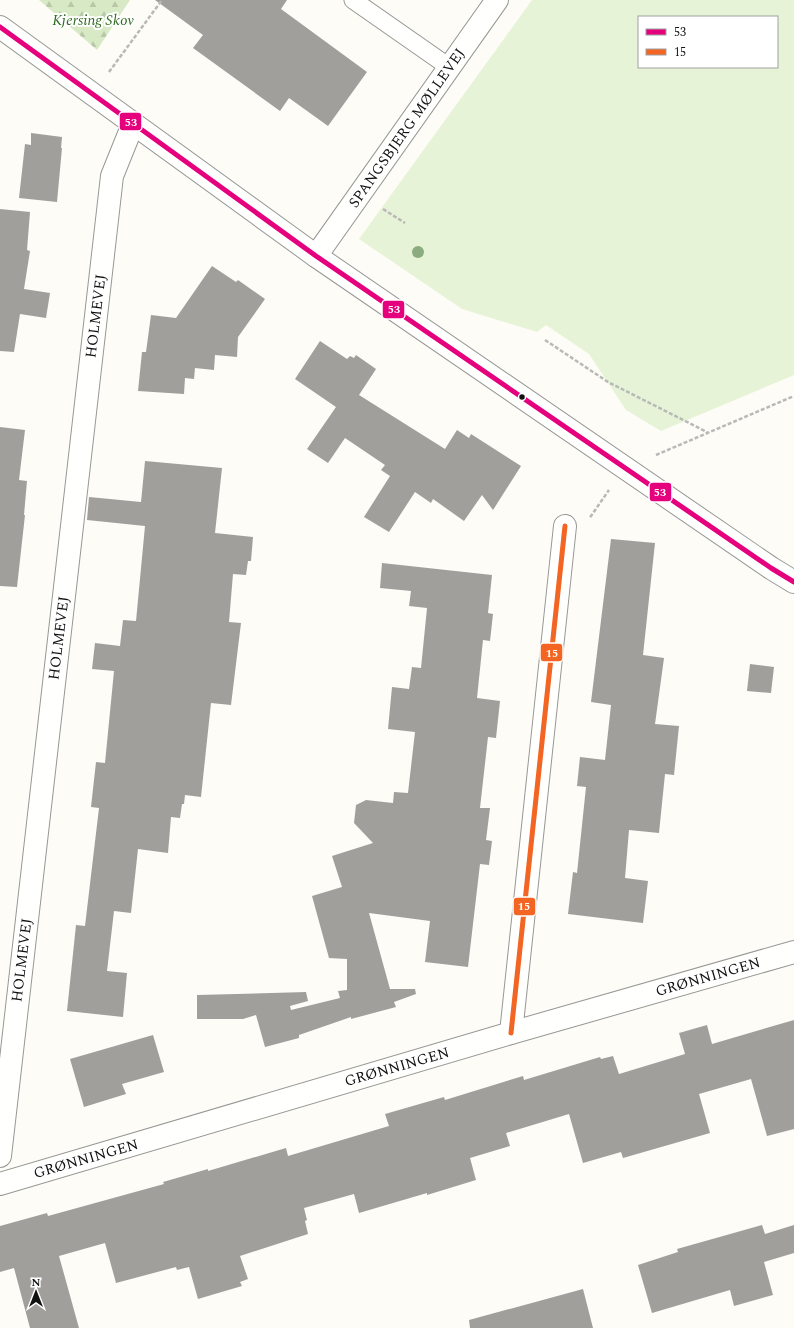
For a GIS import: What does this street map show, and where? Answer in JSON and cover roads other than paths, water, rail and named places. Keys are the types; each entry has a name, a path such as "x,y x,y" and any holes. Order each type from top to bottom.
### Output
{"street":[{"name":"SPANGSBJERG MØLLEVEJ","path":"316,256 497,0"},
{"path":"0,27 316,256 794,582"},
{"name":"HOLMEVEJ","path":"0,1156 112,176 133,124"},
{"path":"512,1033 565,526"},
{"name":"GRØNNINGEN","path":"0,1184 512,1033 794,952"}],"lane":[{"path":"353,0 450,67"}],"park label":[{"name":"Kjersing Skov","path":"93,20"}]}
